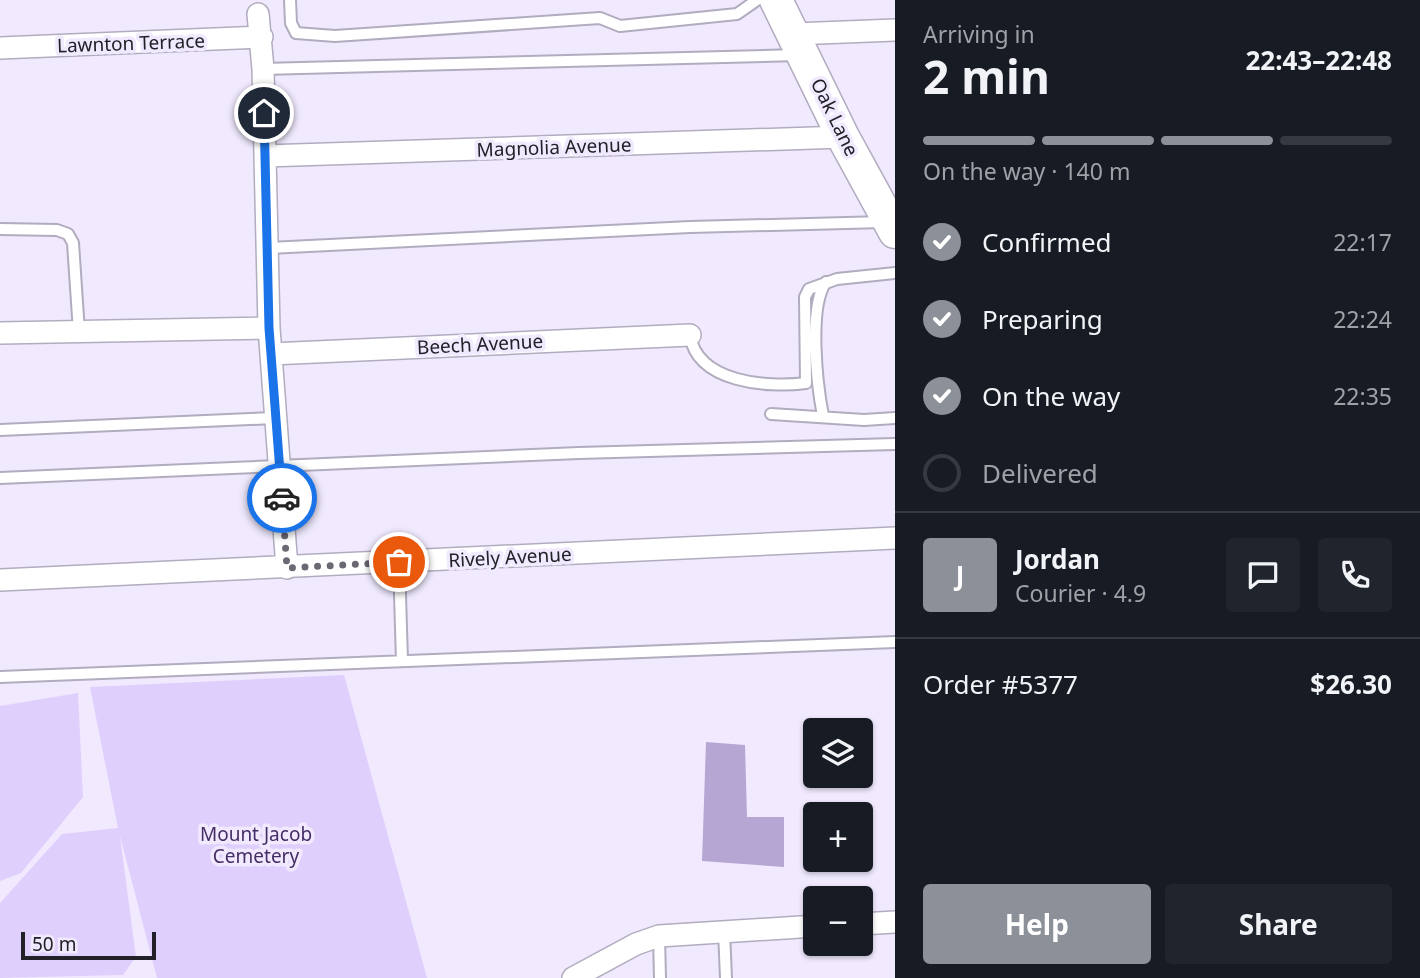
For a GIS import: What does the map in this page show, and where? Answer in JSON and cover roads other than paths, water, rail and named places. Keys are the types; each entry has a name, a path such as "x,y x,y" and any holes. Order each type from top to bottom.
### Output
{"main road":[{"name":"Oak Lane","path":"776,0 843,137 893,227"}],"street":[{"path":"258,14 262,37 269,328 287,568"},
{"path":"799,44 895,30"},
{"name":"Lawnton Terrace","path":"0,48 262,37"},
{"name":"Magnolia Avenue","path":"265,156 843,137"},
{"path":"0,333 269,328"},
{"name":"Beech Avenue","path":"271,354 690,335"},
{"name":"Rively Avenue","path":"0,580 895,538"},
{"path":"873,923 895,922"},
{"path":"575,978 636,944 659,936 803,927"}],"lane":[{"path":"290,0 291,23 296,33 335,36 600,18 620,26 737,14 757,0"},
{"path":"263,69 799,44"},
{"path":"269,248 691,227 893,227"},
{"path":"0,229 57,230 68,234 73,243 79,331"},
{"path":"690,335 692,346 701,359 715,370 760,384 782,386 806,383 805,297 809,289 826,282 895,274"},
{"path":"822,416 817,310 820,290 826,282"},
{"path":"771,414 864,420 895,418"},
{"path":"0,430 274,418"},
{"path":"0,478 579,453 895,444"},
{"path":"399,562 402,661"},
{"path":"0,677 895,642"},
{"path":"724,931 726,978"},
{"path":"659,936 660,978"}],"park label":[{"name":"Mount Jacob Cemetery","path":"256,845"}]}
